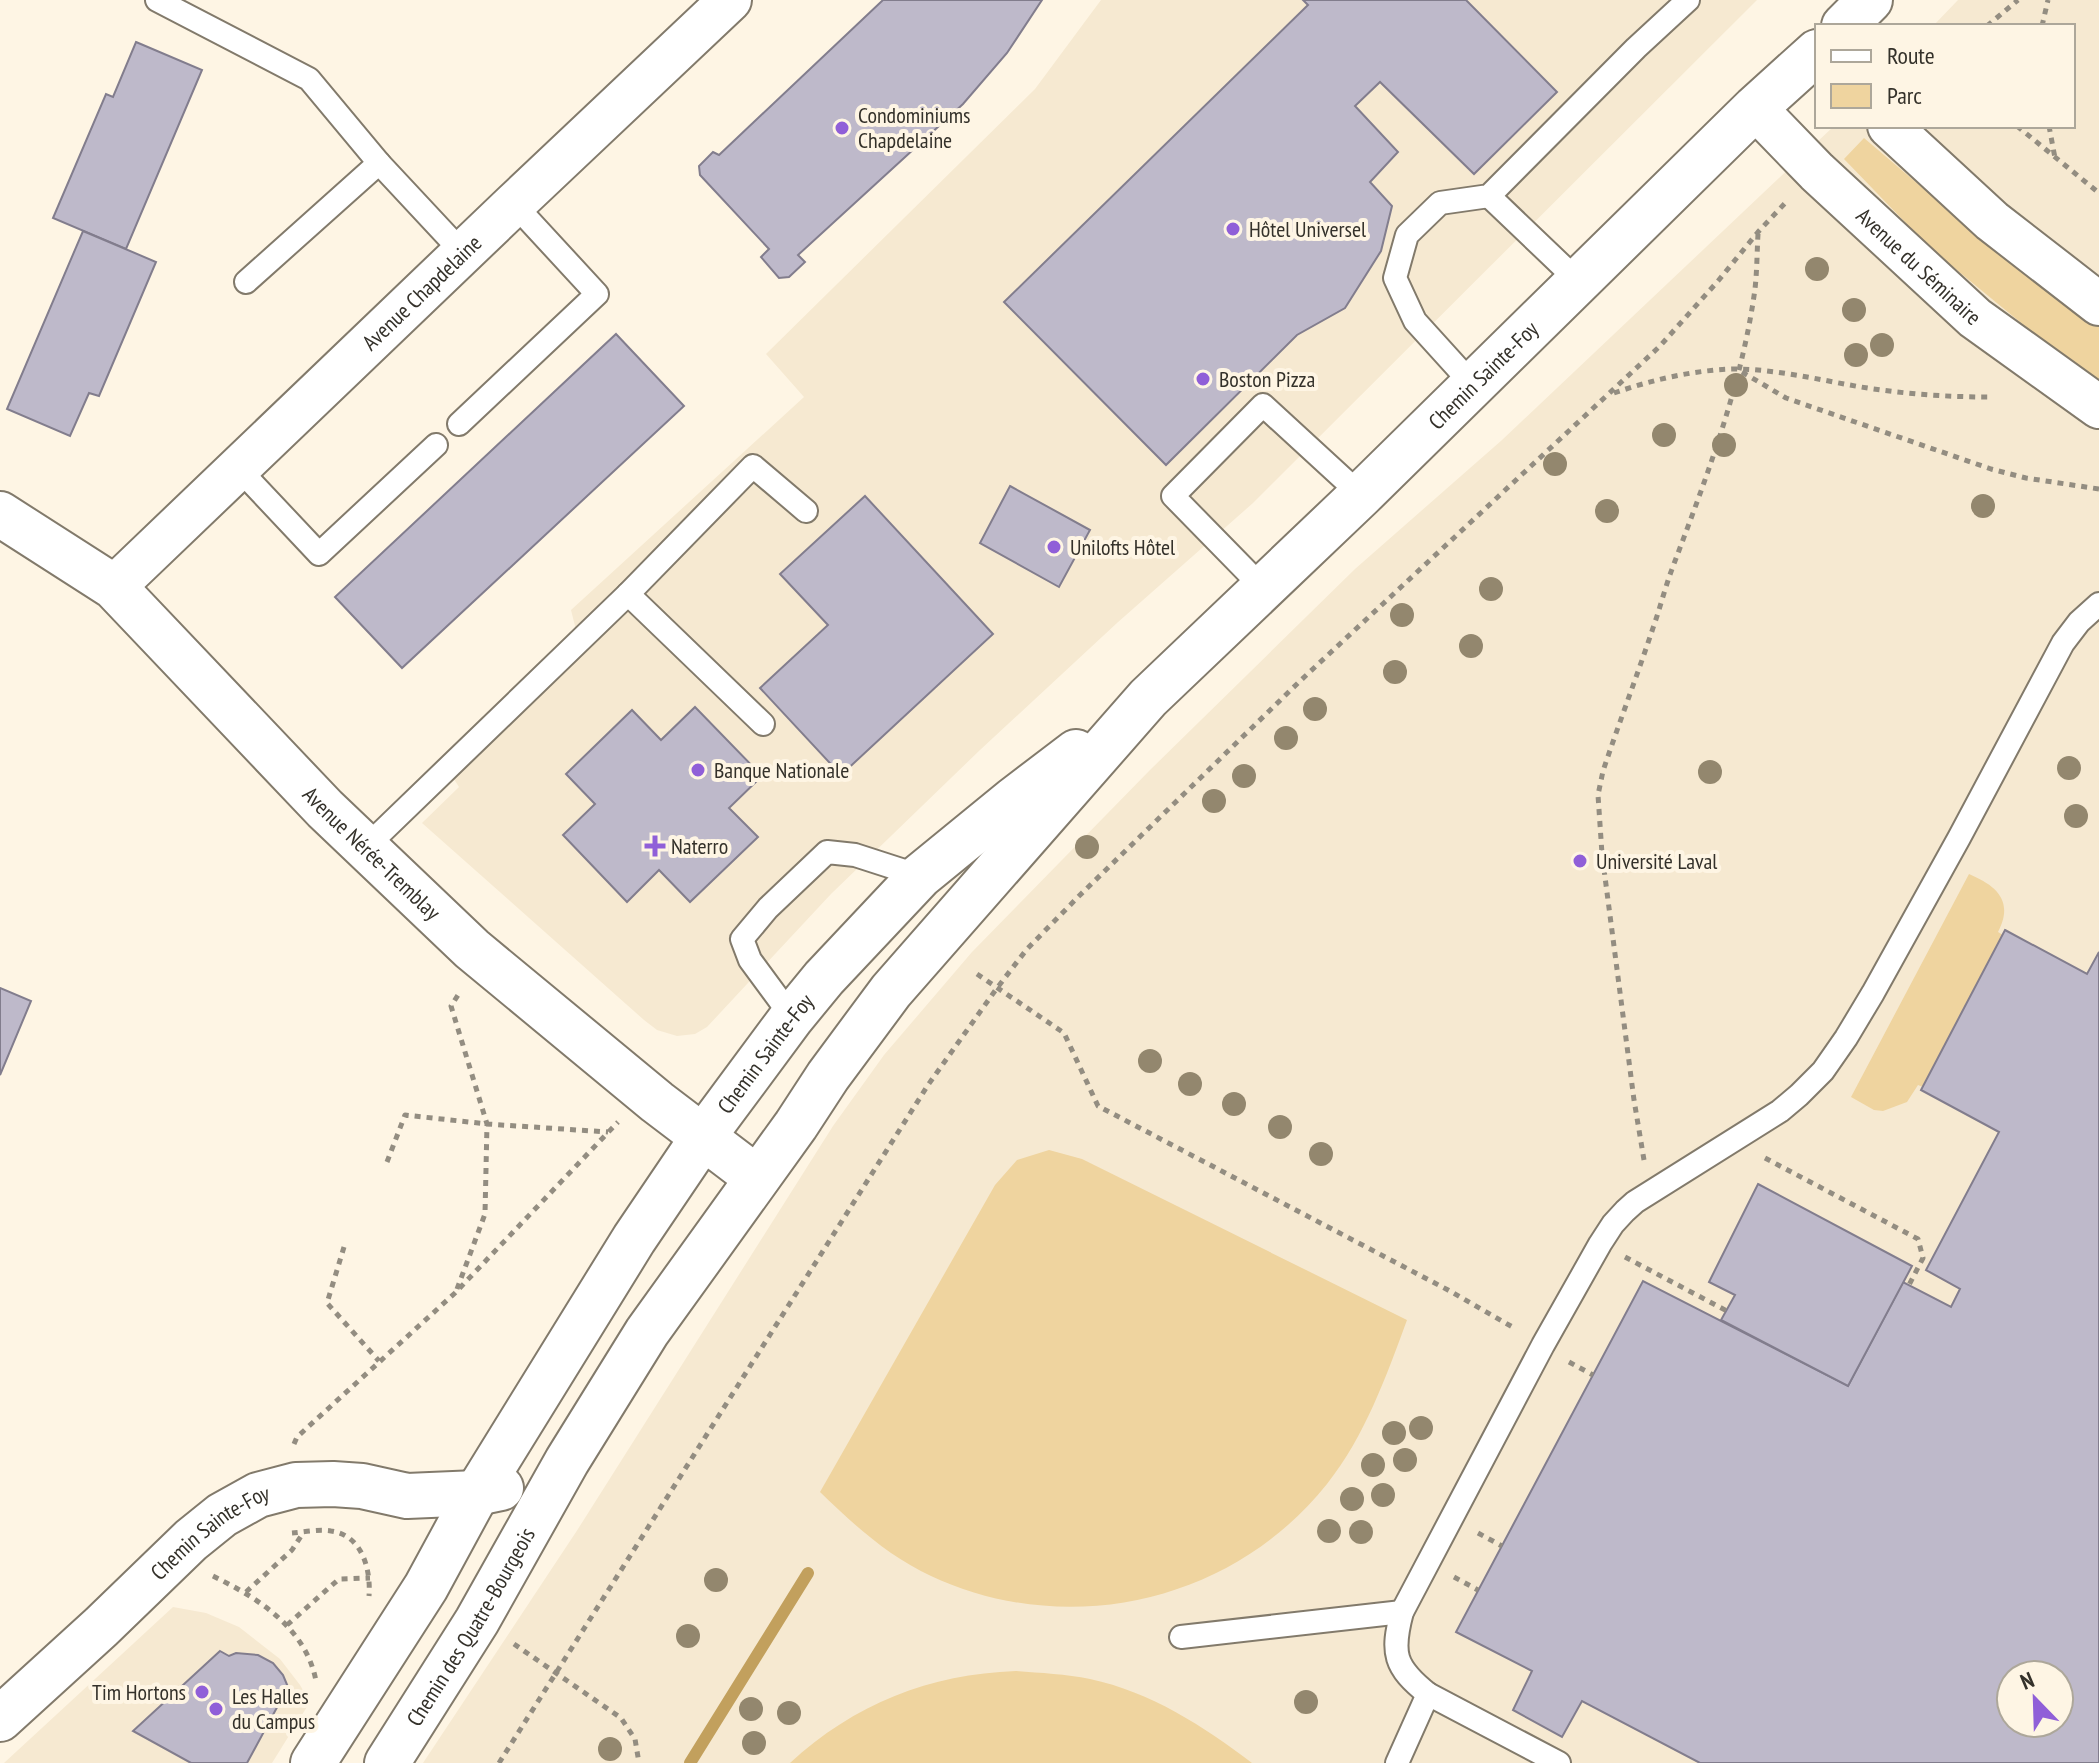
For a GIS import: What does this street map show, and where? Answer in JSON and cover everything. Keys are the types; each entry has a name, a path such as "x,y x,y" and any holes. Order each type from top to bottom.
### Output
{"main road":[{"path":"1846,24 1870,0"},
{"name":"Chemin Sainte-Foy","path":"0,1719 191,1540 222,1515 258,1495 296,1485 333,1484 362,1486 407,1496 477,1493 559,1474 647,1332 891,991 1148,698 1361,495 1755,108 1815,58"},
{"name":"Avenue Nérée-Tremblay","path":"0,514 114,587 325,809 482,958 757,1178"},
{"name":"Chemin Sainte-Foy","path":"477,1493 634,1239 703,1137 824,978 920,876 1013,800 1148,698"},
{"name":"Chemin des Quatre-Bourgeois","path":"387,1763 477,1621 559,1474"},
{"path":"313,1763 426,1587 477,1493"}],"street":[{"name":"Avenue Chapdelaine","path":"114,587 730,0"},
{"name":"Avenue du Séminaire","path":"1755,108 1817,172 1975,318 2099,407"},
{"path":"1891,128 1992,221 2099,304"}],"lane":[{"path":"157,0 309,79 379,163 463,253"},
{"path":"1473,385 1415,321 1395,278 1407,235 1440,203 1489,196 1688,0"},
{"path":"246,282 379,163"},
{"path":"1489,196 1578,281"},
{"path":"459,424 597,294 514,204"},
{"path":"1264,589 1173,496 1263,405 1361,495"},
{"path":"239,469 319,554 436,445"},
{"path":"365,848 628,594 753,466 806,511"},
{"path":"628,594 763,724"},
{"path":"1559,1763 1428,1694 1414,1683 1402,1668 1396,1653 1396,1636 1402,1612 1600,1244 1625,1211 1780,1111 1833,1058 1873,993 1959,838 2063,643 2079,622 2099,604"},
{"path":"792,1017 750,960 742,939 768,908 827,852 855,855 920,876"},
{"path":"1181,1637 1402,1612"},
{"path":"1397,1763 1428,1694"}],"path":[{"path":"1989,24 2018,0"},
{"path":"2042,24 2048,0"},
{"path":"2019,128 2099,193"},
{"path":"2049,128 2056,159"},
{"path":"499,1763 928,1085 1027,949 1300,681 1609,395 1685,319 1797,191"},
{"path":"1650,1193 1613,947 1598,795 1603,771 1671,571 1724,425 1755,288 1758,232"},
{"path":"1738,369 1786,398 1991,469 2026,478 2099,489"},
{"path":"1609,395 1653,380 1738,369 1921,394 1990,397"},
{"path":"455,1293 485,1214 487,1124 451,1006 482,958"},
{"path":"977,974 1064,1033 1098,1106 1448,1290 1543,1345"},
{"path":"258,1495 284,1473 297,1437 455,1293 645,1091"},
{"path":"387,1162 405,1115 609,1132"},
{"path":"1733,1140 1918,1239 1923,1258 1909,1285"},
{"path":"1600,1244 1727,1311"},
{"path":"344,1247 327,1303 379,1361"},
{"path":"286,1533 332,1531 349,1538 362,1553 370,1578 369,1598"},
{"path":"246,1592 292,1550 304,1532"},
{"path":"205,1572 246,1592 287,1625 306,1651 313,1668 319,1701 338,1724"},
{"path":"287,1625 339,1579 370,1578"},
{"path":"514,1644 621,1718 635,1739 639,1763"}],"shaded area":[{"path":"1101,0 1757,0 1253,503 1117,623 831,894 707,1027 695,1034 677,1036 657,1030 422,823 459,787 443,762 577,634 571,610 804,397 766,354 1035,89"},
{"name":"Université Laval","path":"1958,0 2099,0 2099,1763 423,1763 578,1529 833,1126 884,1055 972,952 1150,770 1355,569 1502,440 1832,128 2075,128 2075,24 1935,24"},
{"path":"173,1607 206,1613 239,1627 280,1659 300,1685 310,1702 272,1763 4,1763"}],"green space":[{"path":"1864,138 1979,236 2099,327 2099,379 2053,349 1930,248 1844,159"},
{"path":"1969,874 1988,884 2000,896 2004,912 1998,932 2003,935 1923,1087 1918,1085 1907,1102 1883,1111 1874,1110 1851,1097"},
{"path":"1049,1150 1082,1159 1407,1320 1363,1426 1327,1484 1289,1524 1245,1557 1197,1582 1145,1598 1092,1606 1037,1605 983,1595 931,1576 900,1559 859,1528 820,1492 995,1185 1017,1160"},
{"path":"1016,1671 1081,1677 1134,1692 1176,1712 1252,1763 790,1763 840,1724 895,1696 953,1678"}],"building":[{"name":"Condominiums Chapdelaine","path":"883,0 1042,0 1007,53 963,104 798,255 805,262 789,277 779,278 761,257 769,249 700,175 699,166 713,152 719,155"},
{"name":"Hôtel Universel","path":"1303,0 1466,0 1557,92 1474,174 1380,82 1355,106 1398,152 1370,182 1392,206 1381,251 1345,308 1297,335 1166,465 1004,302 1308,5"},
{"path":"136,42 202,70 126,249 53,218 106,94 113,97"},
{"path":"83,231 156,262 99,396 89,393 70,436 7,409"},
{"path":"616,334 684,406 402,668 335,597"},
{"path":"1010,486 1090,530 1059,587 980,543"},
{"path":"865,496 993,634 841,775 760,688 828,625 780,574"},
{"path":"695,707 762,776 729,808 758,837 690,902 659,870 627,902 563,835 595,804 566,774 632,710 661,740"},
{"path":"2005,930 2087,974 2099,952 2099,1763 1700,1763 1582,1701 1562,1737 1513,1710 1532,1671 1456,1632 1643,1281 1848,1386 1903,1282 1951,1307 1960,1289 1926,1270 1999,1132 1921,1090"},
{"path":"0,988 31,1001 0,1075"},
{"path":"1758,1184 1912,1266 1848,1386 1721,1320 1735,1295 1709,1282"},
{"name":"Les Halles du Campus","path":"220,1651 229,1656 236,1653 258,1655 273,1663 288,1687 247,1763 191,1763 133,1731"}],"waterway":[{"path":"690,1763 808,1573"}],"place":[{"name":"Condominiums Chapdelaine","path":"842,128"},
{"name":"Hôtel Universel","path":"1233,229"},
{"name":"Boston Pizza","path":"1203,379"},
{"name":"Unilofts Hôtel","path":"1054,547"},
{"name":"Banque Nationale","path":"698,770"},
{"name":"Naterro","path":"655,846"},
{"name":"Université Laval","path":"1580,861"},
{"name":"Tim Hortons","path":"202,1692"},
{"name":"Les Halles du Campus","path":"216,1709"}]}
